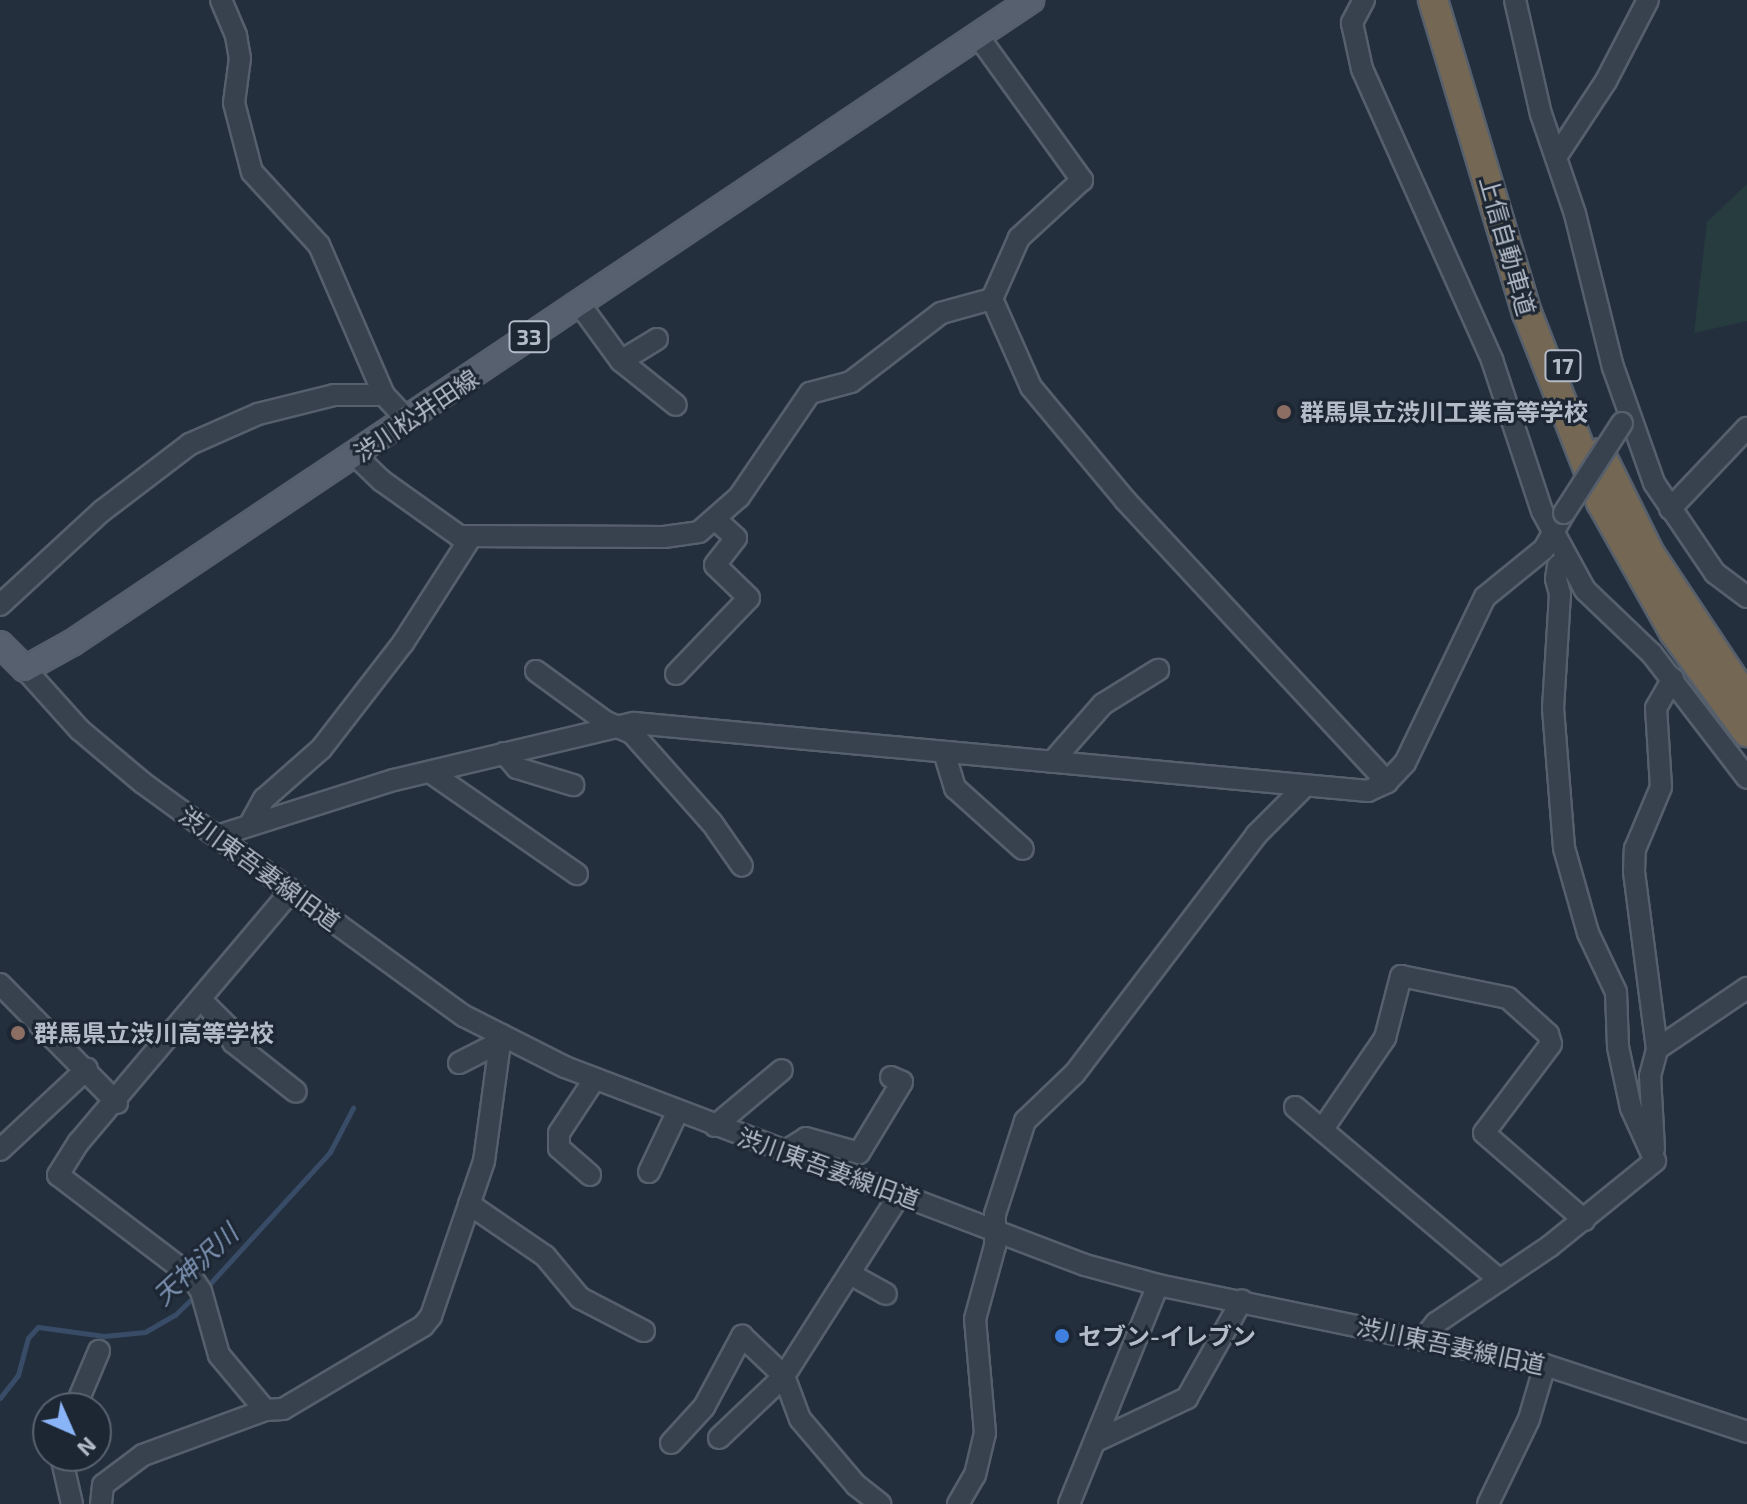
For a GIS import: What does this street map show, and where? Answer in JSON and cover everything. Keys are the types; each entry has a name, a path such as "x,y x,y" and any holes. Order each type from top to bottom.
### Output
{"highway":[{"name":"上信自動車道","path":"1433,0 1527,313 1595,489 1674,632 1747,732"},
{"name":"上信自動車道","path":"1453,0 1571,390 1650,554 1747,700"}],"main road":[{"name":"渋川松井田線","path":"25,669 356,456 578,302 1031,0"},
{"path":"0,644 25,669"}],"street":[{"path":"221,0 236,36 240,58 234,103 252,172 319,245 384,395 407,420"},
{"path":"1364,0 1352,23 1362,69 1492,360 1558,521 1567,558 1585,590 1673,679 1747,778"},
{"path":"1515,0 1626,421 1654,483 1670,509 1715,573 1747,597"},
{"path":"1556,157 1621,56 1648,0"},
{"path":"978,36 1082,180 1019,238 992,299 1014,355 1044,406 1387,782"},
{"path":"356,456 459,536 664,537 699,532 739,497 810,393 851,382 941,313 992,299"},
{"path":"578,302 621,361 676,405"},
{"path":"621,361 657,339"},
{"path":"0,605 102,511 190,444 258,414 334,395 384,395"},
{"path":"217,836 430,772 634,723 1303,788 1368,791 1387,782 1405,763 1485,597 1529,565 1544,549 1558,521 1626,421"},
{"path":"1670,509 1747,428"},
{"path":"676,674 749,598 715,565 736,538 715,519"},
{"path":"250,824 264,799 321,749 403,643 471,537"},
{"path":"1567,558 1558,566 1556,579 1560,594 1553,708 1564,848 1588,933 1616,992 1618,1047 1631,1108 1655,1161"},
{"name":"渋川東吾妻線旧道","path":"25,669 80,730 143,783 464,1016 594,1080 997,1232 1158,1285 1545,1365 1747,1432"},
{"path":"1052,762 1103,704 1158,670"},
{"path":"536,671 614,726 632,733 712,823 742,866"},
{"path":"1655,1161 1650,1076 1657,1049 1634,872 1635,849 1661,787 1656,708 1673,679"},
{"path":"944,752 955,788 1023,849"},
{"path":"504,753 517,768 573,785"},
{"path":"430,772 577,874"},
{"path":"958,1504 975,1475 985,1433 975,1319 997,1232 995,1214 1025,1121 1075,1073 1256,835 1303,788"},
{"path":"265,1410 219,1355 198,1287 163,1251 58,1175 79,1142 117,1103 292,890"},
{"path":"1322,1130 1385,1038 1401,976 1508,998 1548,1034 1551,1044 1484,1133 1584,1220"},
{"path":"0,984 87,1069 117,1103"},
{"path":"1657,1049 1747,988"},
{"path":"200,999 228,1027 233,1042 296,1092"},
{"path":"459,1063 493,1046 501,1035"},
{"path":"65,1472 73,1504 102,1495 143,1455 265,1410 283,1409 423,1326 484,1161 501,1035"},
{"path":"0,1150 87,1069"},
{"path":"715,1126 782,1070"},
{"path":"784,1152 806,1138 859,1153 902,1082 891,1077"},
{"path":"590,1175 559,1148 559,1133 594,1080"},
{"path":"1295,1107 1500,1280"},
{"path":"649,1172 678,1111"},
{"path":"1423,1339 1436,1323 1584,1220 1655,1161"},
{"path":"719,1438 784,1376 900,1194"},
{"path":"469,1204 545,1256 580,1298 644,1331"},
{"path":"850,1274 886,1294"},
{"path":"1069,1504 1158,1285"},
{"path":"1096,1441 1187,1398 1242,1300"},
{"path":"671,1443 704,1407 742,1336 784,1376 800,1419 856,1485 880,1504"},
{"path":"82,1392 99,1351"},
{"path":"1488,1504 1529,1419 1545,1365"}],"green space":[{"path":"1747,184 1747,321 1694,333 1707,222"}],"waterway":[{"name":"天神沢川","path":"206,1288 330,1152 353,1108"},
{"name":"天神沢川","path":"0,1398 18,1375 28,1338 38,1327 104,1336 145,1332 175,1315 198,1293"}],"place":[{"name":"群馬県立渋川工業高等学校","path":"1284,412"},
{"name":"群馬県立渋川高等学校","path":"18,1033"},
{"name":"セブン-イレブン","path":"1062,1336"}]}
